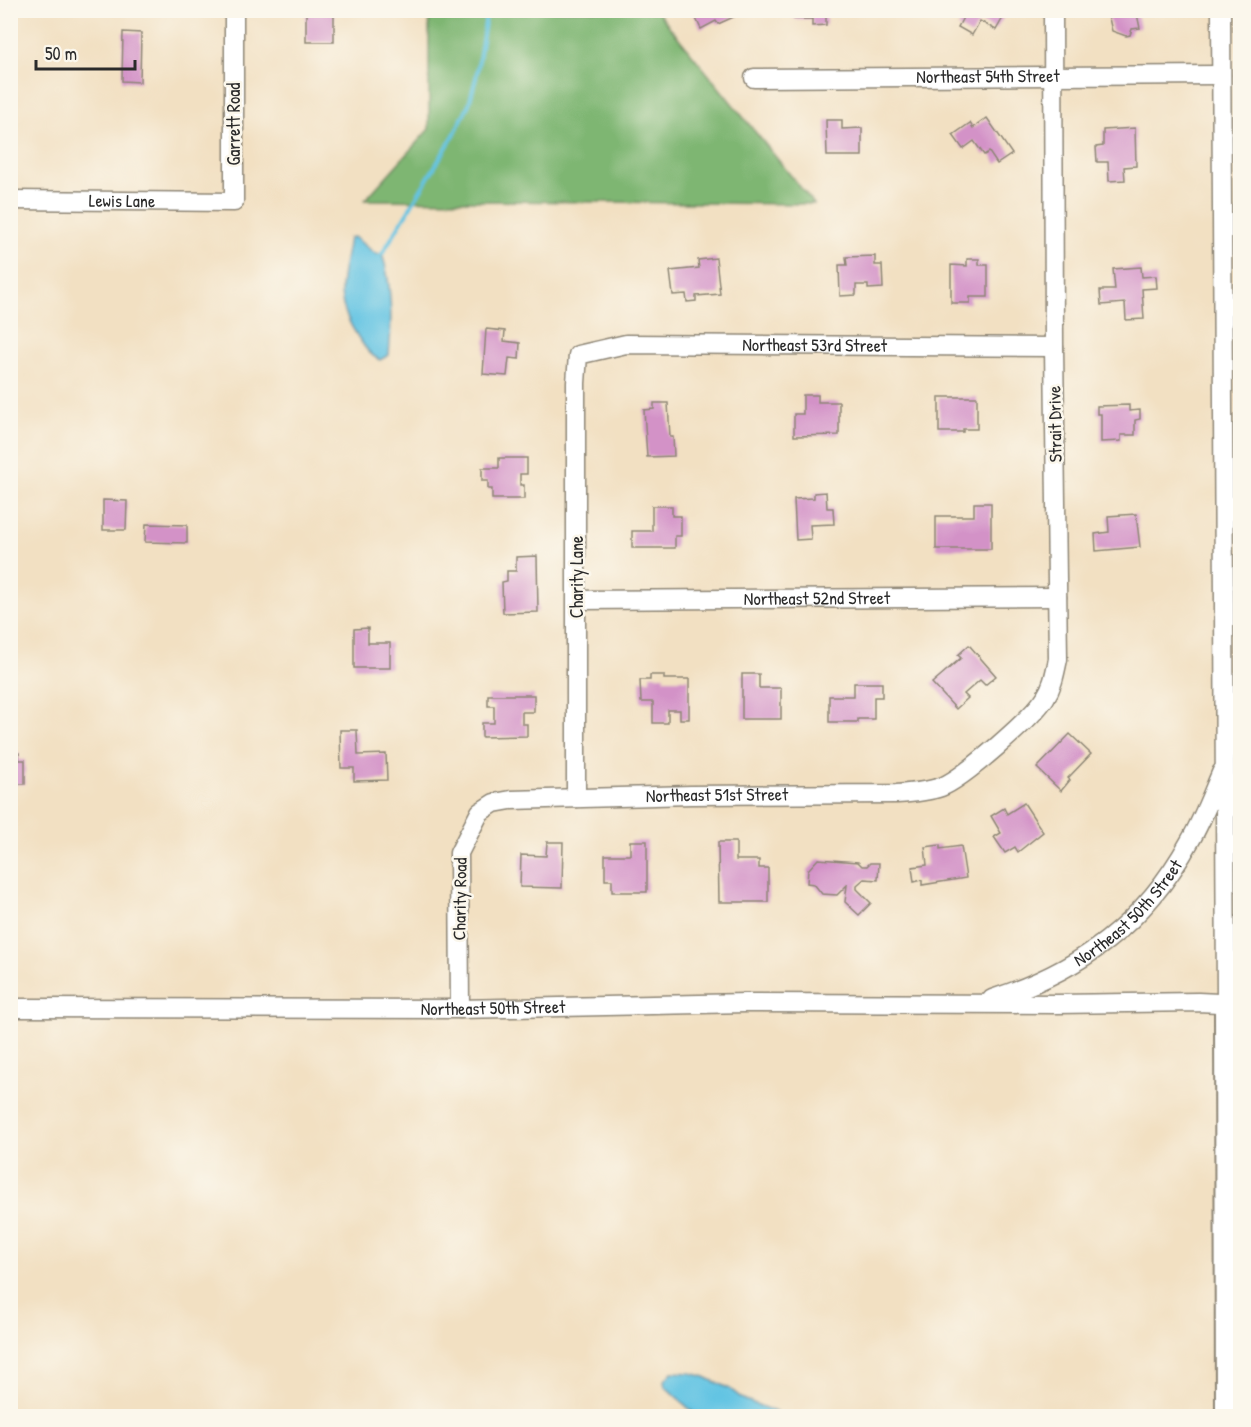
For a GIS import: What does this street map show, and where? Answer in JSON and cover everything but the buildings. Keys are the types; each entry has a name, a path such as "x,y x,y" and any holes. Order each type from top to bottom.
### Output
{"main road":[{"path":"1227,1416 1233,1003"}],"street":[{"name":"Garrett Road","path":"234,10 234,202"},
{"name":"Strait Drive","path":"942,787 968,770 1026,720 1045,699 1052,687 1058,659 1053,10"},
{"path":"1221,10 1226,763 1233,1003"},
{"name":"Northeast 54th Street","path":"754,78 1221,75"},
{"name":"Lewis Lane","path":"10,200 234,202"},
{"name":"Northeast 53rd Street","path":"578,355 626,344 1054,347"},
{"name":"Charity Lane","path":"576,798 576,383 578,355"},
{"name":"Northeast 52nd Street","path":"577,600 1057,597"},
{"name":"Northeast 50th Street","path":"976,1004 1019,991 1052,976 1085,958 1120,932 1168,878 1194,835 1226,763"},
{"name":"Northeast 51st Street","path":"494,803 510,800 701,795 896,794 942,787"},
{"name":"Charity Road","path":"460,1008 459,853 480,812 494,803"},
{"name":"Northeast 50th Street","path":"10,1008 460,1008 746,1004 1233,1003"}],"green space":[{"path":"656,10 814,204 365,200 429,129 429,11"}],"water":[{"path":"354,237 376,254 382,254 388,277 391,317 389,355 380,360 370,353 358,337 342,300 342,279 349,238"},
{"path":"672,1372 691,1373 705,1377 730,1389 743,1399 785,1416 697,1416 665,1386 664,1381"}],"waterway":[{"path":"382,254 454,135 469,104 476,78 487,10"}]}
